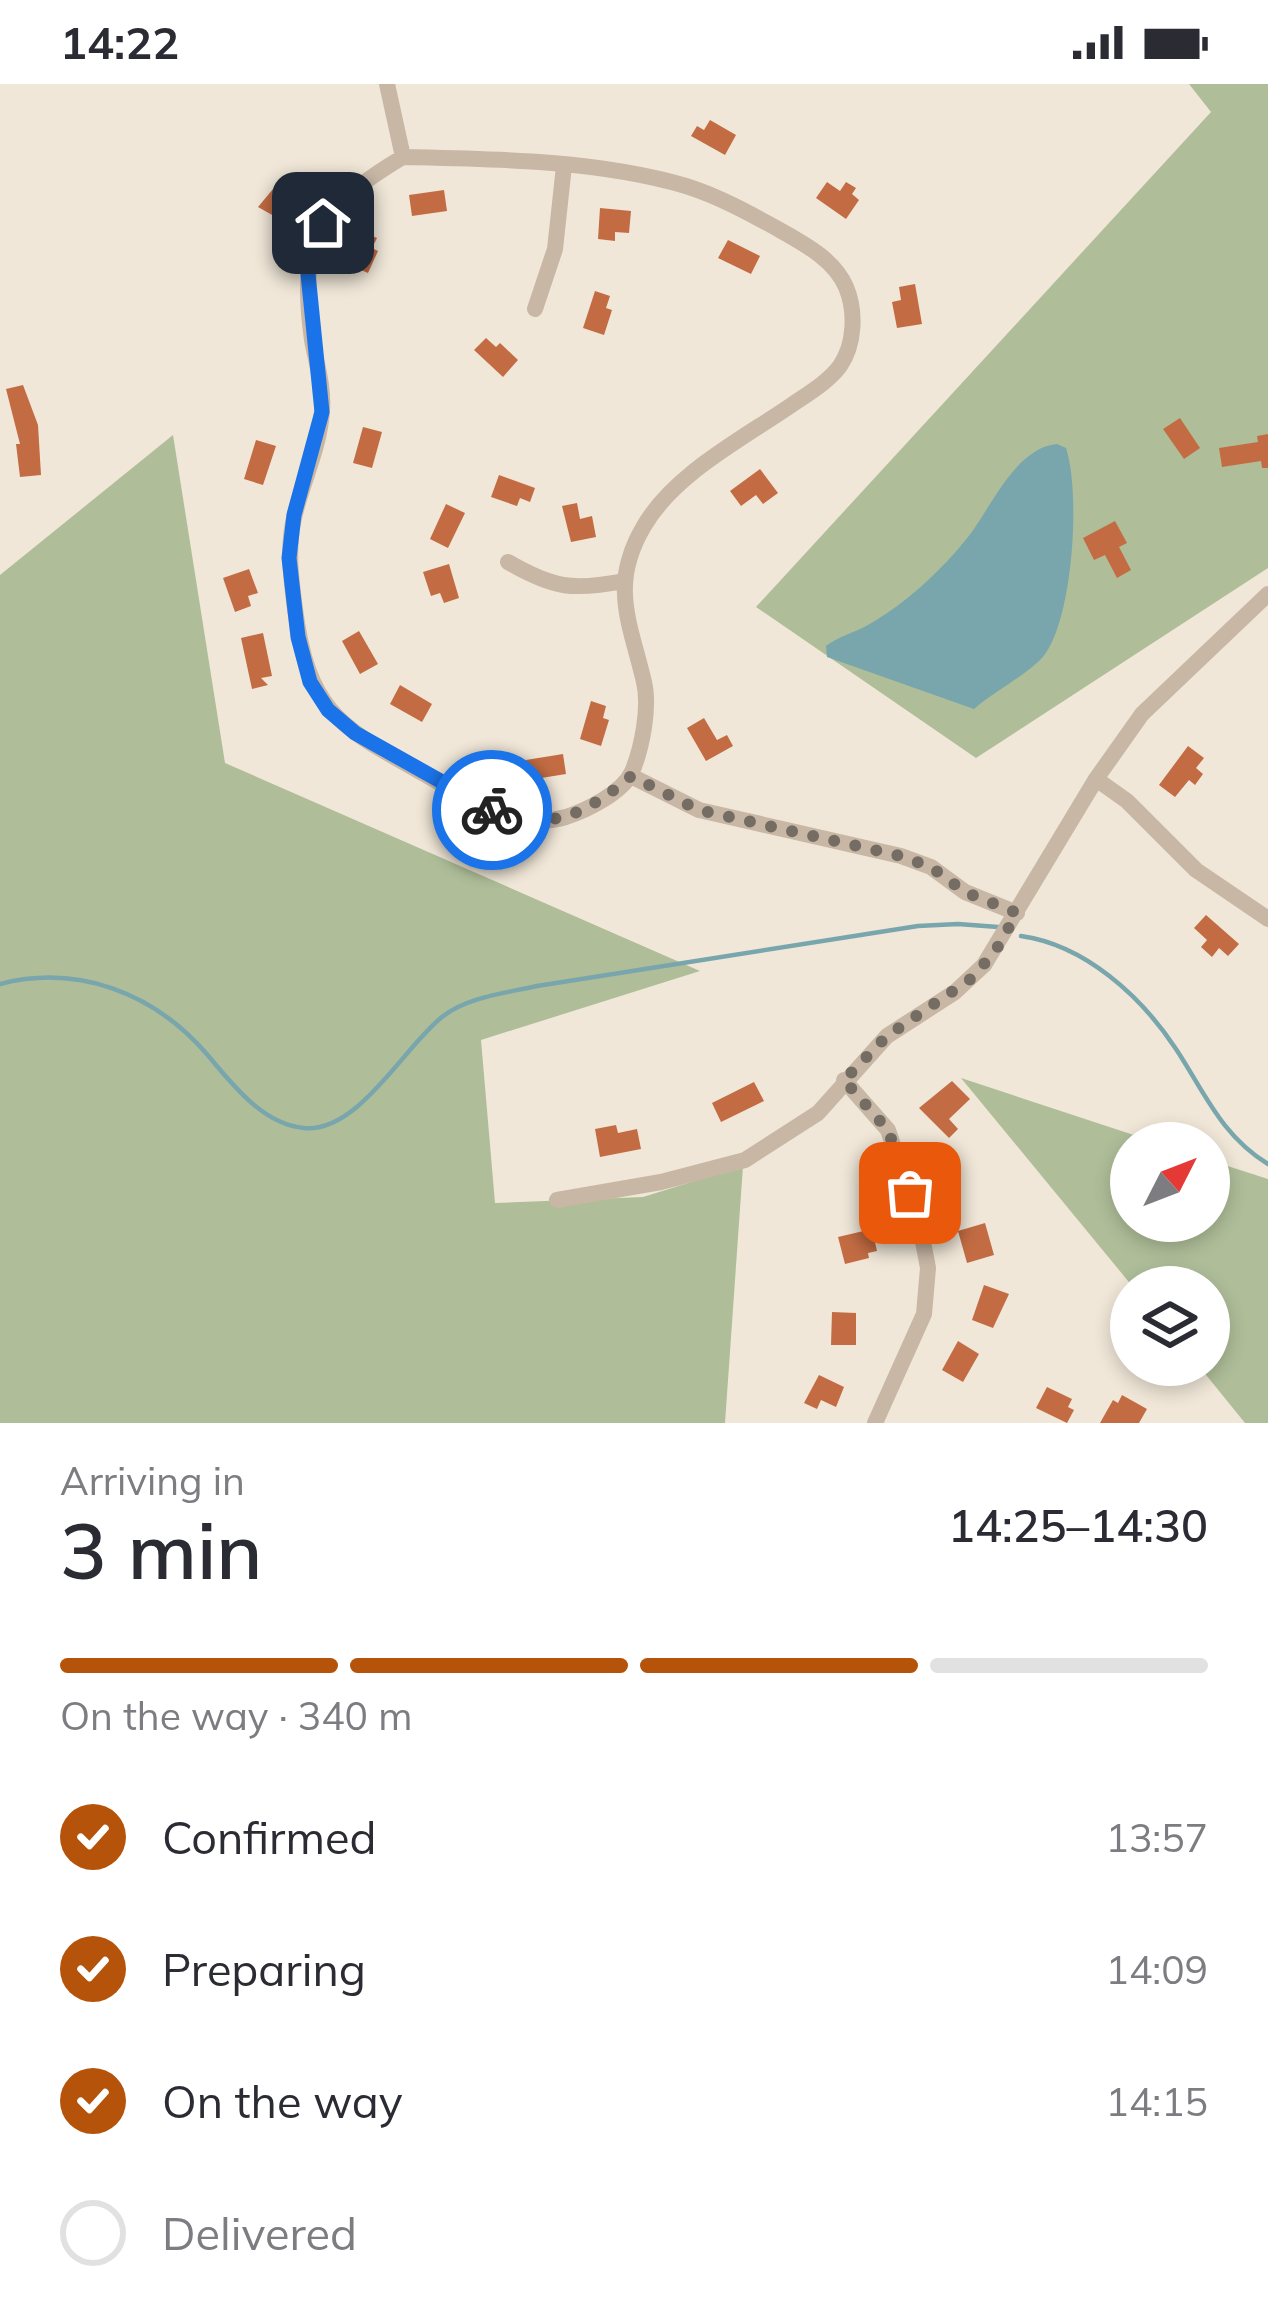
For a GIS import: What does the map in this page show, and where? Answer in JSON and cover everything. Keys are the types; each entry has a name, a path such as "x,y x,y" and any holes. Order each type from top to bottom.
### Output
{"street":[{"path":"387,84 403,158"},
{"path":"403,158 564,166 688,187 741,208 823,257 845,284 853,313 851,338 837,369 674,489 648,518 632,547 624,580 628,625 645,683 644,722 631,776 605,798 571,815 526,821 512,818 478,804 355,733 328,710 310,682 298,637 289,558 294,515 322,412 310,317 310,256 323,223 350,190 403,158"},
{"path":"535,309 555,249 564,166"},
{"path":"508,562 556,585 598,586 624,580"},
{"path":"557,1200 661,1182 745,1160 818,1113 887,1036 972,978 996,950 1096,779 1142,714 1268,594"},
{"path":"631,776 699,810 901,856 931,867 965,892 1017,913"},
{"path":"1096,779 1127,801 1196,870 1268,919"},
{"path":"844,1080 888,1130 920,1226 928,1268 924,1314 874,1423"}],"green space":[{"path":"1189,84 1268,84 1268,568 976,758 756,607 1211,112"},
{"path":"173,435 225,763 700,971 481,1040 495,1203 643,1197 743,1166 725,1423 0,1423 0,575"},
{"path":"961,1078 1110,1127 1110,1242 1230,1242 1230,1167 1268,1179 1268,1423 1245,1423 1215,1386 1230,1386 1230,1266 1116,1266"}],"water":[{"path":"1057,444 1066,448 1071,469 1071,557 1061,617 1042,658 974,709 827,657 826,646 882,617 922,586 968,537 1016,468 1042,448"}],"building":[{"path":"710,120 736,135 725,155 691,136 697,126 704,130"},
{"path":"283,177 300,187 281,220 258,207"},
{"path":"827,182 840,191 846,182 856,188 852,194 859,200 846,219 816,198"},
{"path":"444,190 447,211 412,216 409,195"},
{"path":"600,208 631,211 629,233 615,232 615,241 598,239"},
{"path":"361,231 377,238 372,248 378,251 368,273 347,264"},
{"path":"728,240 760,256 751,274 718,258"},
{"path":"915,284 922,324 897,328 892,302 901,300 899,287"},
{"path":"595,291 610,296 606,308 612,310 604,335 583,328"},
{"path":"486,338 496,347 500,343 518,360 503,377 474,350"},
{"path":"23,385 38,425 41,475 20,477 16,444 20,444 6,389"},
{"path":"1180,418 1200,448 1184,459 1163,429"},
{"path":"363,427 382,432 372,468 353,463"},
{"path":"1268,434 1268,468 1262,468 1261,461 1222,467 1219,448 1258,442 1257,436"},
{"path":"256,440 276,446 263,485 244,479"},
{"path":"760,469 778,493 763,504 756,495 741,506 730,491"},
{"path":"499,475 535,488 530,502 520,498 517,506 491,497"},
{"path":"577,503 580,519 592,516 596,537 571,542 562,506"},
{"path":"446,504 465,513 448,548 430,539"},
{"path":"1115,521 1127,543 1119,547 1131,570 1117,578 1105,555 1094,560 1083,538"},
{"path":"449,564 459,598 444,603 440,593 431,596 423,572"},
{"path":"249,569 258,593 248,596 251,606 235,612 223,578"},
{"path":"359,631 378,664 360,674 342,641"},
{"path":"263,633 272,676 261,678 268,685 252,689 241,638"},
{"path":"400,685 432,704 422,722 390,704"},
{"path":"591,701 606,706 603,718 609,720 601,746 580,739"},
{"path":"704,718 717,740 727,735 733,746 706,761 687,728"},
{"path":"1188,746 1204,758 1196,768 1203,774 1195,785 1189,780 1175,797 1159,785"},
{"path":"563,754 566,774 529,780 526,760"},
{"path":"1206,915 1239,944 1228,956 1219,948 1212,957 1201,947 1207,940 1194,928"},
{"path":"952,1081 970,1099 949,1119 958,1129 949,1138 919,1108"},
{"path":"754,1082 764,1101 721,1122 712,1103"},
{"path":"616,1125 618,1133 637,1129 641,1149 600,1157 595,1129"},
{"path":"985,1223 994,1255 967,1263 958,1231"},
{"path":"872,1229 877,1251 845,1264 838,1237"},
{"path":"984,1285 1009,1294 993,1328 972,1320"},
{"path":"832,1312 856,1313 856,1345 831,1345"},
{"path":"958,1341 979,1354 963,1382 942,1370"},
{"path":"819,1375 844,1387 836,1407 821,1400 817,1409 804,1403"},
{"path":"1047,1387 1072,1399 1068,1407 1074,1410 1067,1423 1036,1408"},
{"path":"1122,1395 1147,1409 1139,1423 1100,1423 1113,1400 1118,1403"}],"waterway":[{"path":"0,984 58,978 112,988 138,999 184,1031 261,1110 304,1128 343,1117 379,1086 442,1017 487,997 918,926 998,927"},
{"path":"1021,936 1067,950 1128,992 1162,1029 1226,1126 1268,1164"}],"way so far":[{"path":"492,810 526,821 555,819 592,806 631,776 699,810 901,856 931,867 965,892 1017,913 996,950 972,978 887,1036 844,1080 888,1130 910,1193"}],"route":[{"path":"323,223 308,274 322,412 294,515 289,558 303,658 318,696 344,725 492,810"}]}
